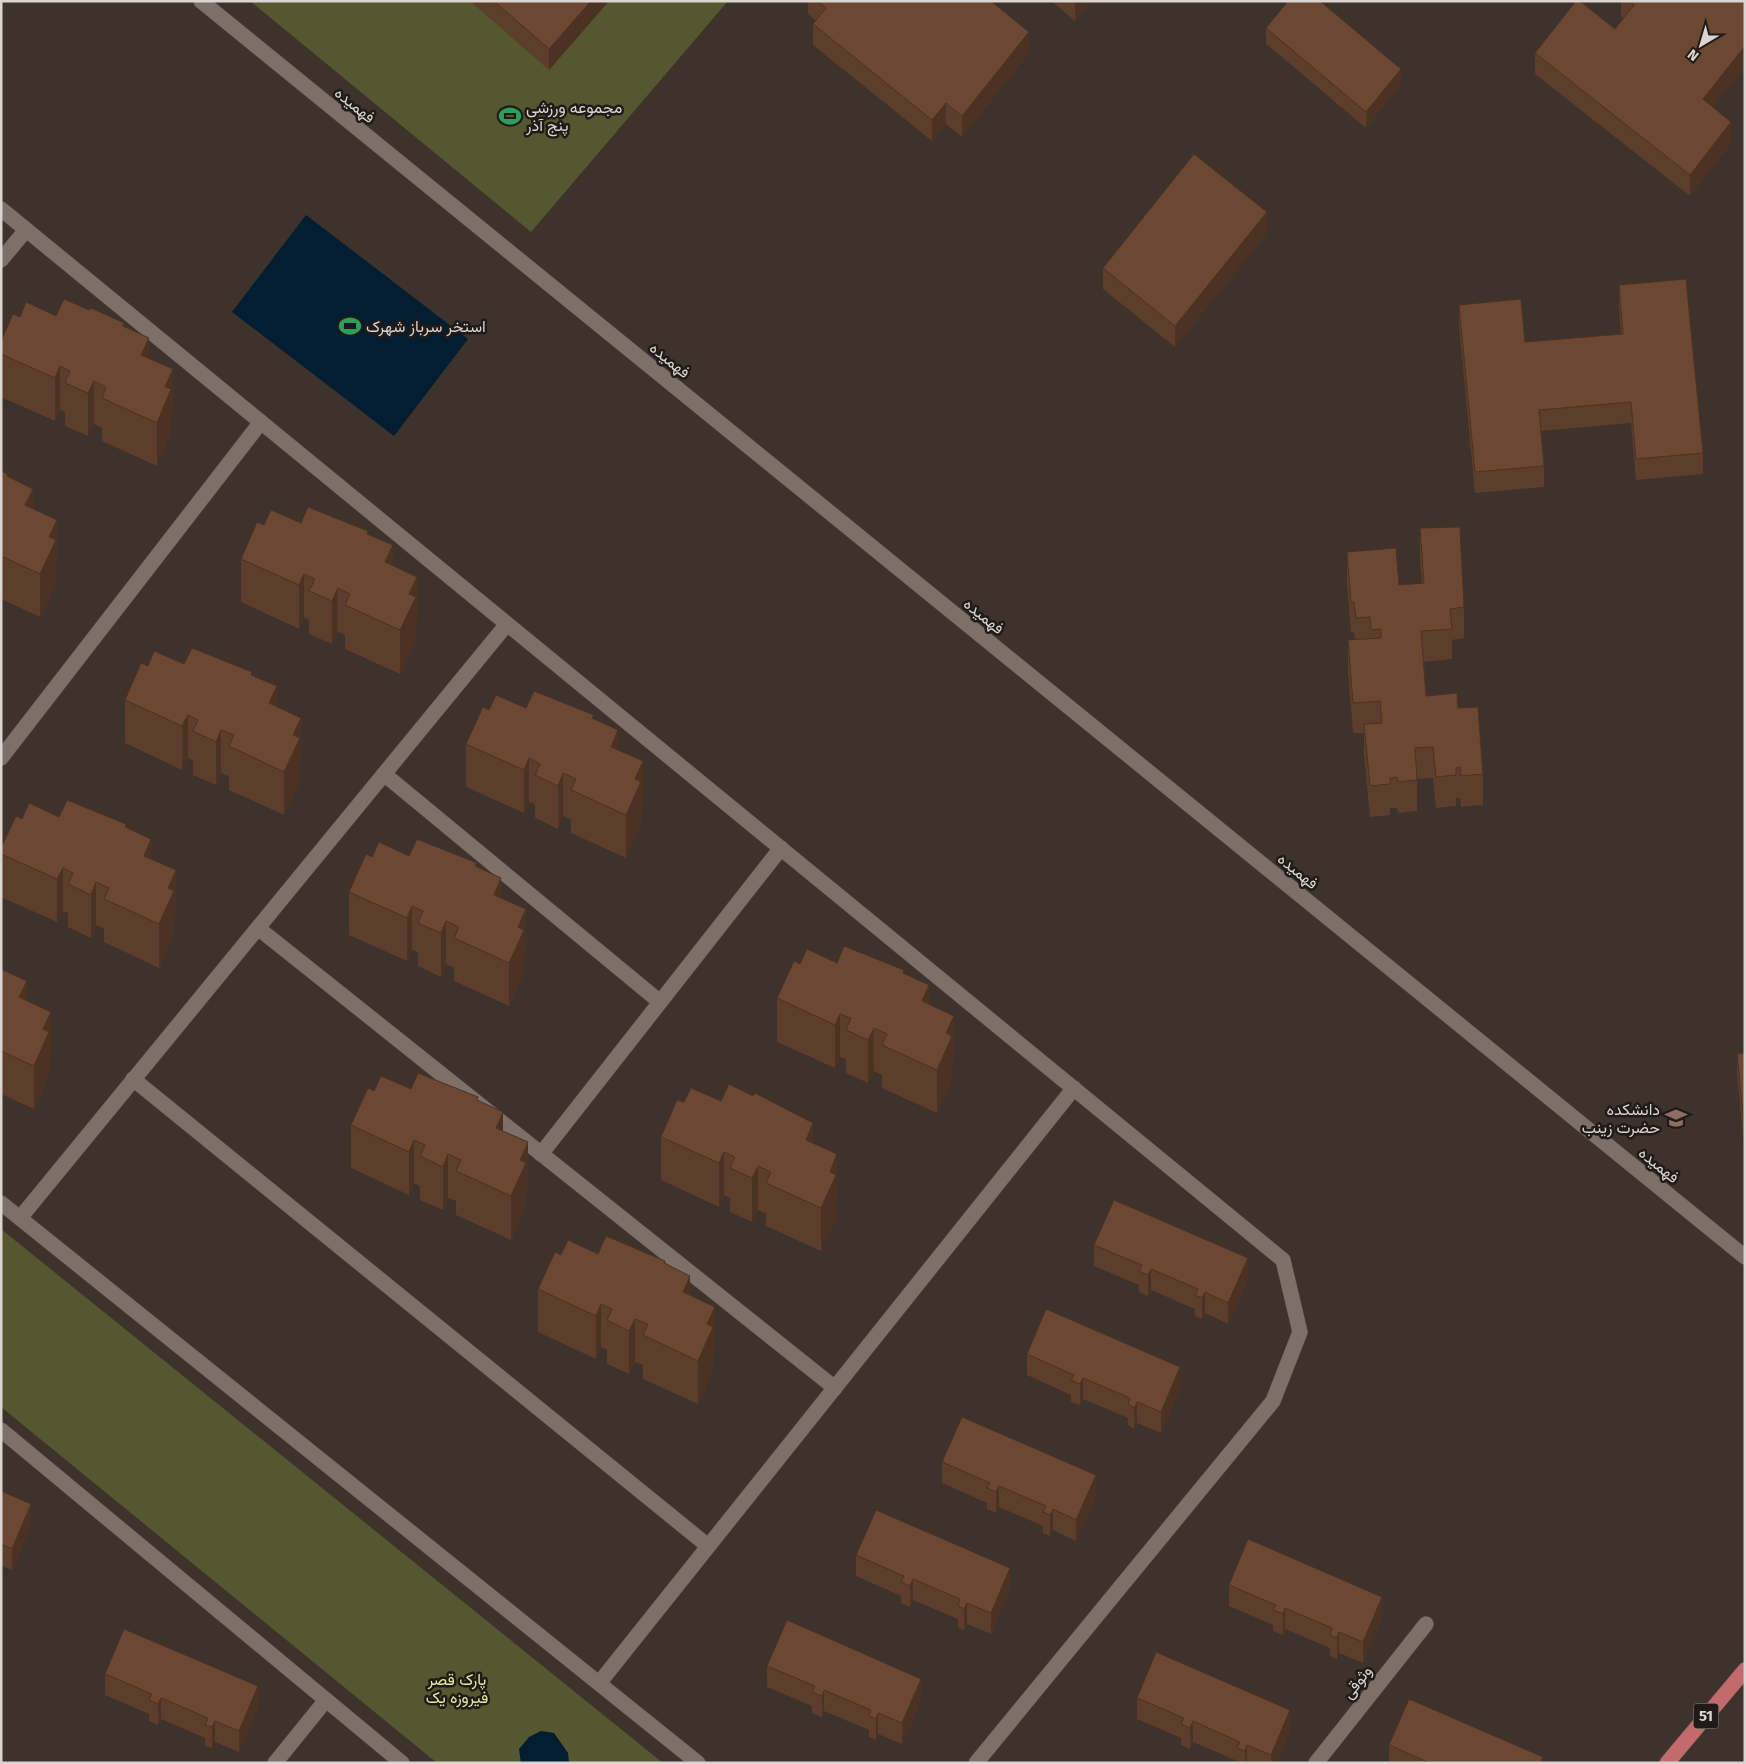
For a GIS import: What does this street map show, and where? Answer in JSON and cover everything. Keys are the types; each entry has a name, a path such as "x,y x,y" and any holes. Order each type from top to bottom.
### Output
{"highway":[{"name":"51","path":"1667,1763 1745,1670"}],"street":[{"name":"فهمیده","path":"201,1 1745,1257"},
{"path":"1,209 1283,1260 1300,1332 1273,1401 976,1763"},
{"path":"1,260 26,230"},
{"path":"1,758 261,422"},
{"path":"20,1218 507,624"},
{"path":"384,774 660,1002"},
{"path":"541,1154 780,848"},
{"path":"258,928 834,1388"},
{"path":"134,1079 708,1546"},
{"path":"600,1682 1074,1088"},
{"path":"1,1203 600,1682 698,1763"},
{"path":"1,1430 402,1763"},
{"name":"وثوقی","path":"1316,1763 1426,1624"},
{"path":"275,1763 326,1700"}],"green space":[{"name":"مجموعه ورزشی پنج آذر","path":"250,1 728,1 531,232"},
{"name":"پارک قصر فیروزه یک","path":"1,1229 663,1763 437,1763 1,1407"}],"water":[{"name":"استخر سرباز شهرک","path":"306,215 468,339 394,436 232,312"},
{"path":"541,1731 554,1733 568,1753 569,1763 521,1763 519,1749 529,1737"}],"building":[{"path":"494,1 591,1 549,49"},
{"path":"818,1 991,1 1029,32 962,116 946,103 932,120 813,24 826,8"},
{"path":"1288,1 1320,1 1401,69 1366,112 1266,28"},
{"path":"1576,1 1580,1 1615,29 1634,5 1629,1 1745,1 1745,46 1703,99 1731,122 1690,175 1535,53"},
{"path":"1194,154 1267,212 1175,326 1103,268"},
{"path":"1686,279 1703,453 1636,459 1631,402 1539,410 1544,466 1475,472 1459,305 1521,299 1525,342 1623,334 1619,285"},
{"path":"64,299 89,310 91,308 124,323 123,326 149,338 141,355 173,369 165,387 171,389 157,423 102,398 106,387 94,381 88,393 65,383 70,371 60,366 55,378 1,354 1,341 13,314 20,317 26,302 56,316"},
{"path":"1,471 33,489 25,505 57,520 49,537 56,540 40,574 1,556"},
{"path":"308,507 368,531 367,534 393,545 385,562 417,577 409,594 416,597 400,630 345,605 350,594 338,588 332,601 309,591 315,579 304,574 299,585 241,559 257,522 264,525 271,510 301,523"},
{"path":"1460,527 1464,607 1450,609 1452,629 1421,631 1426,696 1457,693 1458,708 1478,707 1483,774 1461,776 1460,767 1456,768 1456,775 1436,777 1433,747 1415,748 1417,780 1398,782 1397,777 1390,778 1390,784 1370,786 1364,724 1382,723 1380,701 1353,703 1348,640 1381,638 1381,629 1371,630 1370,617 1356,618 1354,602 1351,602 1347,552 1396,548 1399,585 1424,583 1420,528"},
{"path":"192,648 252,672 251,675 277,686 269,703 301,718 293,735 300,738 284,772 229,746 234,735 221,730 216,742 193,731 198,720 188,715 182,726 125,700 141,663 148,666 154,651 184,664"},
{"path":"534,691 594,715 592,718 618,730 611,747 643,761 635,779 641,782 626,815 571,790 576,779 563,773 558,786 535,775 540,764 529,758 524,770 466,744 483,707 489,710 496,695 526,708"},
{"path":"67,800 126,824 125,827 151,839 144,856 176,870 168,888 174,891 159,924 104,899 109,888 96,882 91,895 68,884 73,873 63,868 57,879 1,854 1,848 16,816 22,819 29,803 59,817"},
{"path":"417,839 477,863 475,866 501,878 494,895 526,909 518,927 524,930 509,963 454,938 459,927 446,921 441,933 418,923 423,911 412,906 407,918 349,892 366,854 372,857 379,842 409,856"},
{"path":"844,946 904,970 903,973 929,985 922,1001 954,1016 946,1033 952,1036 937,1070 882,1045 887,1034 874,1028 868,1040 846,1030 851,1018 840,1014 835,1025 777,998 794,961 800,964 807,949 837,963"},
{"path":"1,969 27,981 19,997 51,1012 43,1029 49,1032 34,1066 1,1051"},
{"path":"1745,1053 1745,1133 1737,1054"},
{"path":"418,1073 478,1097 477,1100 503,1112 496,1128 528,1142 520,1160 526,1163 511,1196 456,1171 461,1160 448,1154 443,1167 420,1156 425,1145 414,1140 409,1152 351,1125 368,1088 374,1091 381,1076 411,1089"},
{"path":"729,1084 753,1096 755,1093 813,1123 806,1140 837,1154 830,1172 836,1175 821,1208 766,1183 771,1172 758,1166 752,1178 730,1168 735,1157 724,1152 719,1163 661,1137 677,1100 684,1102 691,1088 721,1101"},
{"path":"1114,1200 1248,1258 1228,1303 1205,1292 1202,1298 1195,1295 1198,1289 1151,1269 1148,1275 1139,1271 1142,1265 1094,1245"},
{"path":"606,1236 665,1261 664,1263 690,1276 683,1292 715,1307 707,1324 713,1327 698,1361 643,1335 648,1324 635,1319 629,1331 607,1320 612,1309 601,1304 596,1316 538,1289 555,1252 561,1255 568,1240 598,1254"},
{"path":"1046,1309 1180,1367 1161,1412 1137,1402 1134,1408 1128,1404 1130,1398 1083,1378 1080,1384 1071,1380 1074,1375 1027,1354"},
{"path":"962,1417 1096,1475 1076,1520 1053,1509 1050,1515 1043,1512 1046,1506 999,1486 996,1492 987,1488 990,1483 942,1462"},
{"path":"1,1491 31,1504 12,1549 1,1544"},
{"path":"876,1510 1010,1568 991,1613 967,1603 964,1609 958,1606 960,1599 913,1579 910,1586 901,1582 904,1576 856,1555"},
{"path":"1248,1539 1382,1597 1363,1642 1339,1632 1337,1638 1330,1635 1332,1628 1285,1608 1283,1614 1273,1610 1276,1605 1229,1585"},
{"path":"787,1620 921,1679 902,1723 878,1713 876,1719 869,1716 871,1710 824,1690 822,1696 812,1692 815,1686 767,1666"},
{"path":"124,1629 258,1686 239,1731 215,1721 212,1727 205,1725 208,1718 161,1698 158,1704 149,1700 152,1694 105,1674"},
{"path":"1156,1652 1290,1710 1271,1755 1247,1745 1245,1751 1237,1748 1240,1742 1193,1721 1190,1728 1181,1724 1184,1718 1137,1698"},
{"path":"1409,1699 1543,1757 1540,1763 1430,1763 1389,1745"}],"place":[{"name":"مجموعه ورزشی پنج آذر","path":"510,116"},
{"name":"استخر سرباز شهرک","path":"350,326"},
{"name":"دانشکده حضرت زینب","path":"1676,1118"}]}
